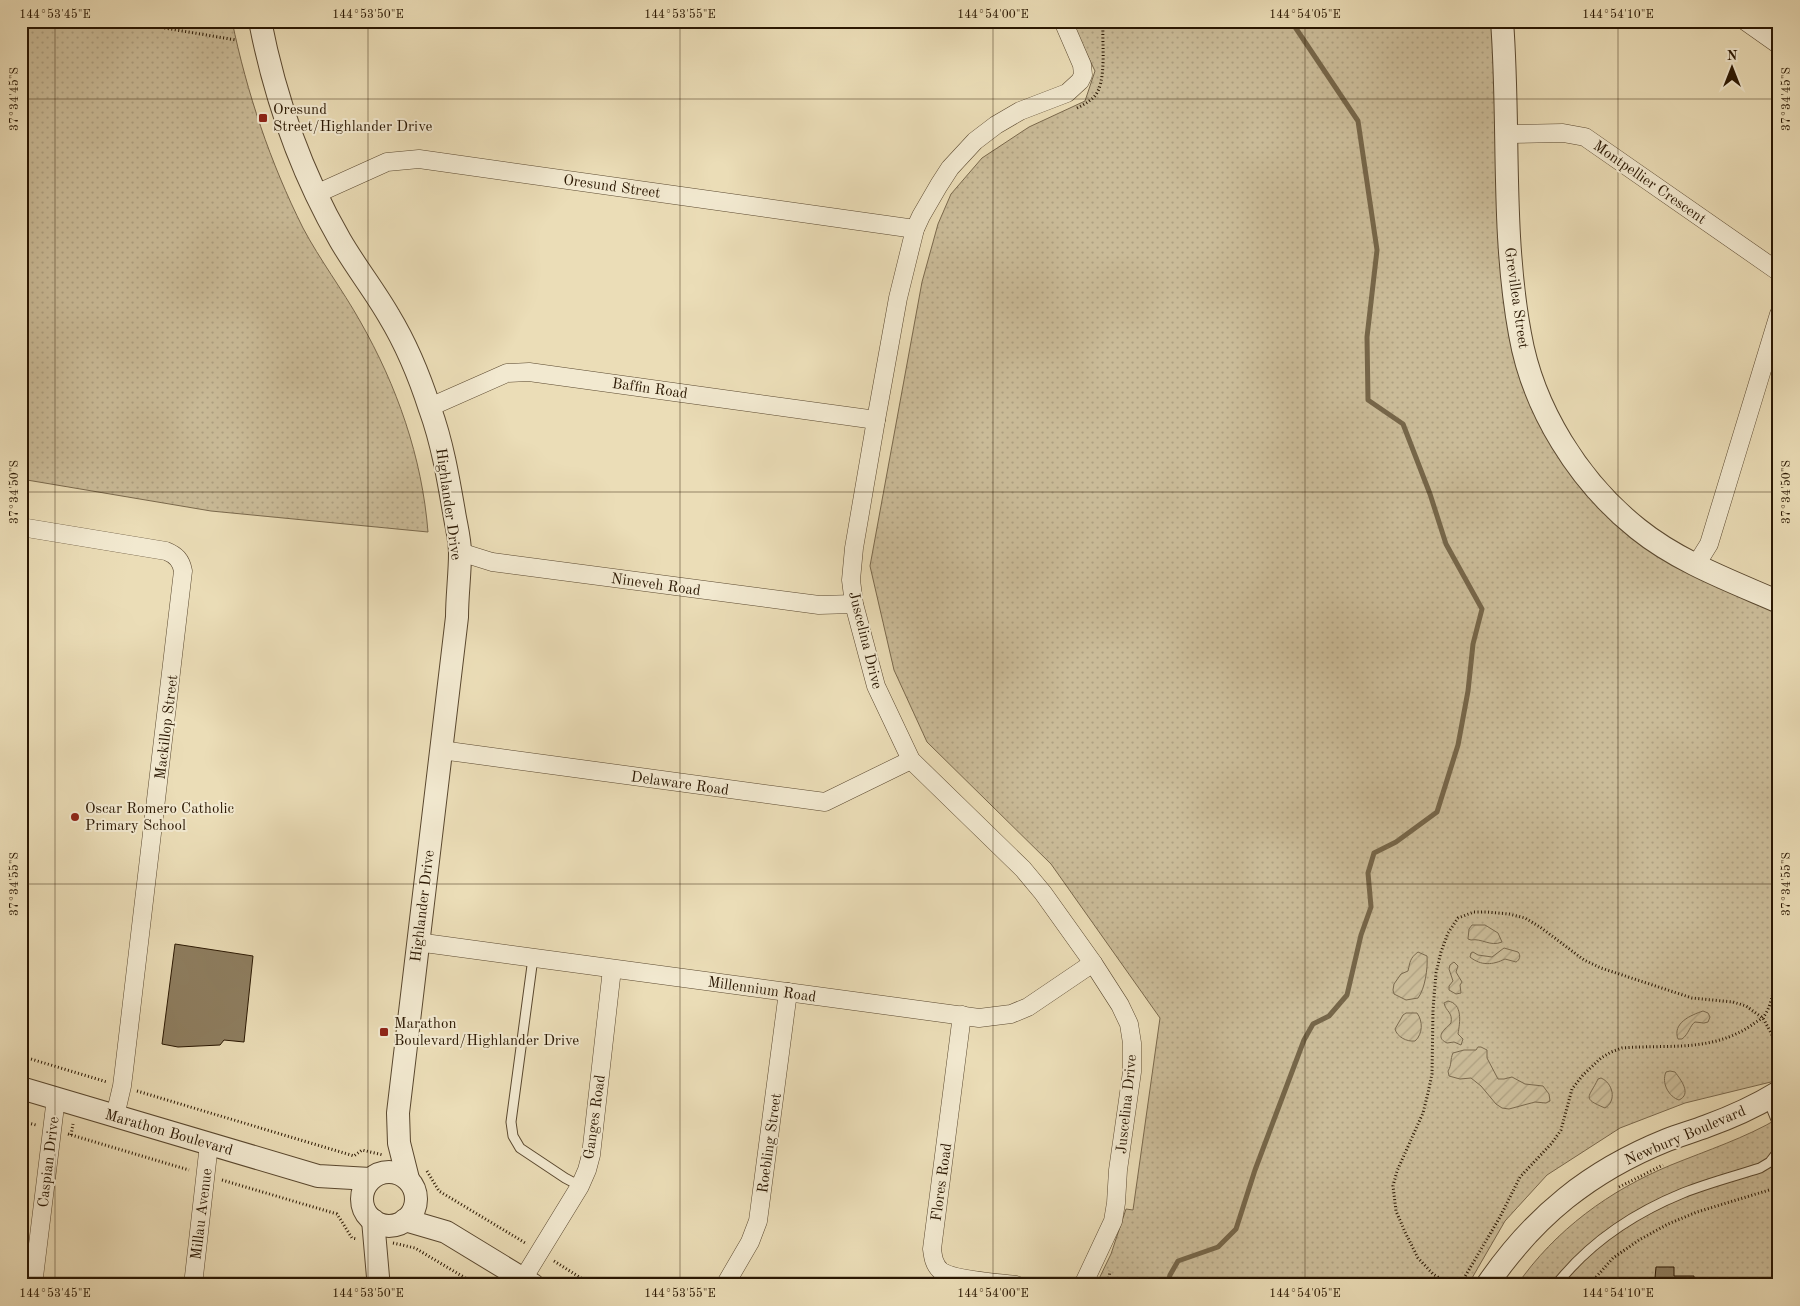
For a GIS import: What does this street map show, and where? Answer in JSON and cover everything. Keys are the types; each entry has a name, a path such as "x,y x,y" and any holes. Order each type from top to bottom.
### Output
{"street":[{"name":"Highlander Drive","path":"260,21 266,51 295,147 316,194 341,241 390,317 410,358 430,407 446,466 460,552 456,617 398,1113 390,1141 393,1174"},
{"name":"Juscelina Drive","path":"1063,21 1082,66 1083,75 1080,81 1067,93 1020,111 996,125 975,141 946,174 915,229 898,298 854,548 851,580 854,604 876,686 911,760 1023,869 1043,893 1093,963 1120,1005 1128,1024 1132,1043 1132,1072 1113,1221 1083,1285"},
{"name":"Grevillea Street","path":"1502,21 1509,243 1520,335 1541,402 1561,442 1594,487 1639,530 1696,565 1779,602"},
{"path":"1745,21 1779,45"},
{"name":"Montpellier Crescent","path":"1507,134 1563,133 1585,137 1779,272"},
{"name":"Oresund Street","path":"316,194 387,162 419,159 915,229"},
{"path":"1696,565 1709,544 1779,314"},
{"name":"Baffin Road","path":"430,407 507,373 529,372 876,420"},
{"name":"Mackillop Street","path":"21,527 166,551 180,560 183,571 122,1086 115,1116"},
{"name":"Nineveh Road","path":"460,552 492,562 511,565 819,605 854,604"},
{"name":"Delaware Road","path":"441,750 825,802 911,760"},
{"name":"Millennium Road","path":"417,942 987,1018 1011,1014 1028,1007 1093,963"},
{"name":"Ganges Road","path":"528,1282 540,1252 580,1186 591,1155 612,969"},
{"name":"Roebling Street","path":"725,1285 750,1242 758,1221 788,992"},
{"name":"Flores Road","path":"962,1015 932,1249 934,1261 941,1271 959,1277 1016,1285"},
{"name":"Marathon Boulevard","path":"21,1088 318,1176 393,1174 458,1238"},
{"name":"Newbury Boulevard","path":"1487,1285 1526,1234 1558,1202 1595,1176 1630,1156 1668,1139 1736,1115 1773,1096"},
{"name":"Caspian Drive","path":"33,1285 56,1098"},
{"name":"Millau Avenue","path":"193,1285 210,1144"},
{"path":"377,1281 384,1226 363,1193 393,1174 413,1210 384,1226"},
{"name":"Marathon Boulevard","path":"318,1176 384,1226 432,1227 458,1238 528,1282"}],"lane":[{"path":"533,958 511,1122 512,1136 520,1148 580,1186"},
{"path":"1773,1096 1779,1127"},
{"path":"1556,1285 1586,1252 1614,1230 1645,1210 1684,1192 1760,1168 1770,1162 1779,1150"}],"path":[{"path":"123,21 236,40"},
{"path":"1073,109 1086,104 1095,96 1100,87 1103,27 1100,21"},
{"path":"1450,1285 1432,1274 1418,1258 1396,1211 1393,1186 1397,1171 1423,1113 1428,1093 1432,1074 1433,1010 1436,974 1445,943 1453,924 1458,918 1474,912 1487,912 1525,918 1540,926 1584,960 1602,968 1692,998 1733,1002 1746,1006 1763,1018 1779,1048"},
{"path":"1460,1285 1500,1218 1520,1177 1552,1143 1560,1130 1572,1089 1583,1075 1601,1058 1622,1048 1693,1046 1732,1036 1763,1018 1771,1000 1779,965"},
{"path":"21,1056 354,1156 362,1150 393,1174 424,1165 439,1192 592,1285"},
{"path":"21,1120 337,1214 352,1238 384,1226 415,1248 477,1285"},
{"path":"1616,1189 1665,1164"},
{"path":"1589,1285 1613,1258 1668,1224 1697,1212 1779,1187"}],"shaded area":[{"path":"21,21 232,21 252,101 280,178 303,228 346,297 373,346 406,423 420,477 428,532 211,511 21,479"},
{"path":"1071,21 1498,21 1515,342 1602,504 1779,610 1779,1080 1685,1103 1620,1128 1547,1175 1505,1221 1468,1285 1096,1285 1111,1254 1126,1209 1133,1210 1160,1018 1051,864 927,742 894,670 870,566 922,282 938,224 951,194 982,158 1029,127 1085,101 1095,71"},
{"path":"1472,925 1485,925 1498,933 1502,942 1494,944 1468,939 1469,929"},
{"path":"1504,948 1518,952 1520,956 1516,962 1505,959 1487,964 1478,962 1470,957 1473,952 1478,955 1492,957"},
{"path":"1418,952 1427,956 1424,984 1418,998 1406,1000 1394,994 1394,984 1401,974 1408,971 1412,958"},
{"path":"1454,962 1458,966 1456,972 1462,982 1460,985 1461,993 1456,994 1449,990 1449,986 1453,981 1449,969 1450,965"},
{"path":"1448,1001 1453,1003 1458,1010 1460,1019 1458,1034 1463,1039 1461,1045 1454,1042 1447,1043 1441,1038 1444,1030 1451,1023 1451,1016 1444,1003"},
{"path":"1703,1011 1708,1013 1710,1017 1708,1022 1695,1022 1682,1039 1678,1039 1677,1033 1680,1024 1688,1017"},
{"path":"1406,1013 1417,1013 1420,1020 1421,1031 1415,1041 1403,1038 1395,1029"},
{"path":"1478,1047 1487,1050 1487,1058 1498,1079 1512,1077 1525,1084 1543,1086 1549,1094 1550,1101 1546,1103 1535,1102 1509,1109 1502,1108 1471,1078 1460,1079 1449,1076 1448,1071 1453,1053 1464,1050 1476,1050"},
{"path":"1666,1072 1675,1072 1684,1087 1685,1094 1679,1100 1669,1093 1665,1085"},
{"path":"1598,1079 1605,1080 1612,1092 1611,1101 1605,1108 1593,1102 1589,1097"},
{"path":"1779,1118 1779,1285 1517,1285 1532,1265 1566,1229 1605,1199 1648,1175 1740,1138"}],"building":[{"path":"175,944 253,956 244,1042 224,1040 220,1045 178,1047 162,1044"},
{"path":"1656,1267 1674,1267 1674,1276 1694,1276 1694,1281 1724,1281 1724,1285 1633,1285 1632,1278 1655,1278"}],"waterway":[{"path":"1167,1285 1178,1261 1218,1247 1236,1229 1255,1170 1304,1040 1313,1024 1329,1016 1347,995 1361,935 1371,907 1368,873 1374,853 1396,842 1437,812 1458,745 1468,691 1473,644 1482,609 1446,544 1430,494 1403,424 1368,400 1367,337 1377,250 1358,121 1291,21"}],"place":[{"name":"Oresund Street/Highlander Drive","path":"263,118"},
{"name":"Oscar Romero Catholic Primary School","path":"75,817"},
{"name":"Marathon Boulevard/Highlander Drive","path":"384,1032"}]}
